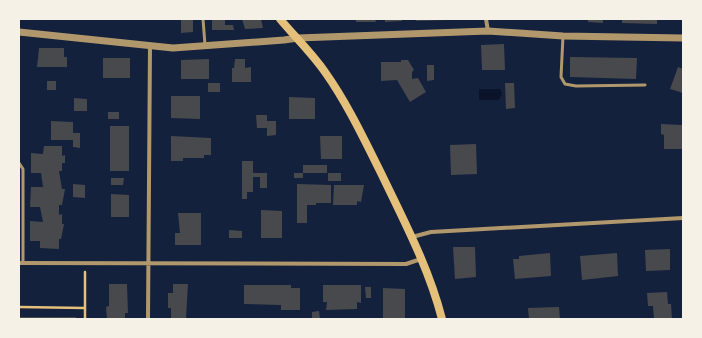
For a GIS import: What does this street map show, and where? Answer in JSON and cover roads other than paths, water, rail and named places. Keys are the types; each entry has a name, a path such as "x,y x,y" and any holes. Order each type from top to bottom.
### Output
{"main road":[{"path":"280,19 298,38 325,72 341,96 412,237 435,293 442,319"}],"street":[{"path":"486,19 488,31"},
{"path":"19,32 150,46 205,46 298,38 488,31 563,36 683,38"},
{"path":"148,319 150,46"},
{"path":"412,237 431,232 683,218"},
{"path":"21,263 406,264 421,259"}],"lane":[{"path":"203,19 205,46"},
{"path":"563,36 561,77 565,84 576,86 645,85"},
{"path":"19,163 23,170 21,263"}],"water":[{"path":"479,89 500,89 502,94 499,100 479,100"}]}
